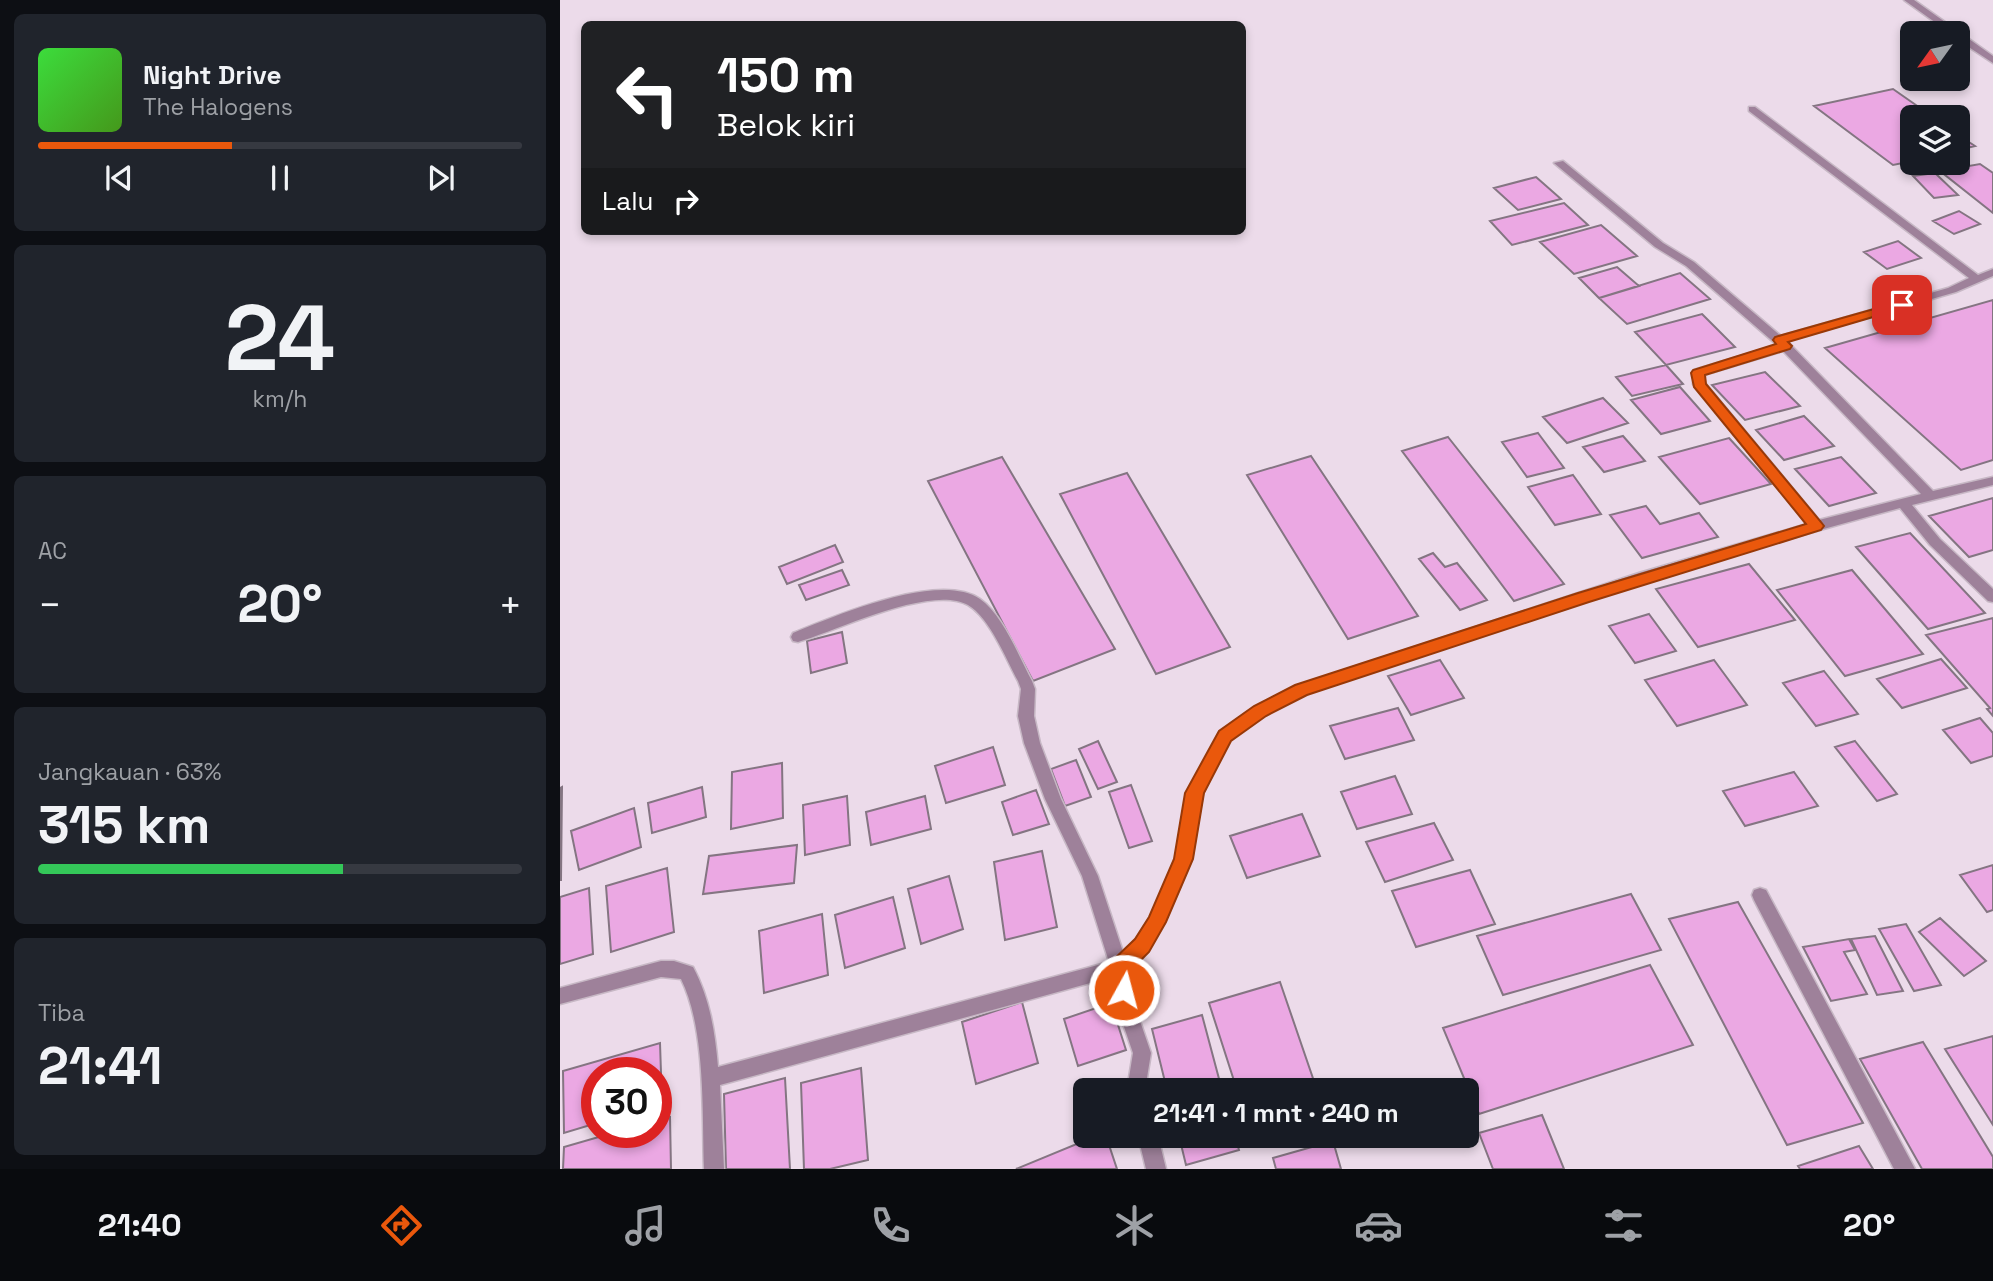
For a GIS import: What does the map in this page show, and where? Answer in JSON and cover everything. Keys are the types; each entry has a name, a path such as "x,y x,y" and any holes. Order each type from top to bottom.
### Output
{"street":[{"path":"1908,0 1938,21"},
{"path":"1970,43 1993,60"},
{"path":"1752,109 1978,279"},
{"path":"1559,163 1660,245 1690,264 1782,343 1930,495"},
{"path":"1816,526 1699,384 1698,373 1782,343 1952,290 1993,272"},
{"path":"709,1079 1119,967 1142,946 1156,922 1184,859 1195,793 1225,736 1260,711 1301,690 1583,597 1816,526 1993,481"},
{"path":"1903,503 1935,542 1993,597"},
{"path":"798,637 827,625 932,594 952,594 973,602 989,621 1025,681 1028,689 1026,716 1032,743 1053,799 1090,876 1119,967 1131,1021 1142,1053 1138,1078"},
{"path":"1760,895 1905,1169"},
{"path":"560,996 661,969 687,973 700,994 715,1169"},
{"path":"1151,1148 1156,1169"}],"building":[{"path":"1893,89 1916,105 1900,105 1900,164 1893,165 1814,106"},
{"path":"1980,164 1993,173 1993,213 1945,175 1970,175 1970,166"},
{"path":"1937,175 1958,195 1934,198 1913,176"},
{"path":"1536,177 1561,199 1518,210 1494,188"},
{"path":"1564,203 1588,225 1512,245 1490,221"},
{"path":"1959,211 1980,224 1954,234 1933,221"},
{"path":"1601,225 1637,256 1574,274 1540,242"},
{"path":"1898,241 1921,258 1887,269 1864,252"},
{"path":"1617,267 1639,286 1599,298 1579,278"},
{"path":"1680,273 1710,299 1627,324 1599,298"},
{"path":"1993,300 1993,460 1961,470 1825,348"},
{"path":"1702,314 1735,347 1666,365 1635,332"},
{"path":"1666,365 1683,384 1632,396 1616,377"},
{"path":"1765,372 1800,406 1745,420 1712,385"},
{"path":"1680,387 1710,421 1661,434 1631,400"},
{"path":"1603,398 1628,423 1567,443 1543,417"},
{"path":"1804,416 1834,446 1784,460 1756,430"},
{"path":"1538,433 1564,468 1527,477 1502,442"},
{"path":"1623,436 1645,461 1604,472 1583,447"},
{"path":"1448,437 1564,584 1514,601 1402,451"},
{"path":"1729,438 1771,484 1700,504 1659,457"},
{"path":"1311,456 1418,616 1348,639 1247,475"},
{"path":"1002,457 1115,649 1033,681 928,481"},
{"path":"1841,457 1876,493 1829,506 1795,469"},
{"path":"1127,473 1230,647 1156,674 1060,494"},
{"path":"1573,475 1601,514 1555,525 1528,487"},
{"path":"1993,498 1993,550 1969,557 1929,516"},
{"path":"1646,506 1660,524 1699,513 1718,537 1642,558 1610,515"},
{"path":"1910,533 1985,613 1928,629 1856,547"},
{"path":"835,545 843,562 787,584 779,567"},
{"path":"1433,553 1445,567 1457,563 1487,600 1460,610 1419,559"},
{"path":"1749,564 1795,620 1698,647 1656,589"},
{"path":"842,570 849,585 806,600 799,585"},
{"path":"1852,570 1923,654 1845,676 1777,590"},
{"path":"1649,614 1676,651 1635,663 1609,626"},
{"path":"1993,618 1993,716 1987,709 1990,708 1926,635"},
{"path":"842,632 847,663 811,673 807,641"},
{"path":"1941,659 1967,688 1902,708 1877,679"},
{"path":"1440,660 1464,698 1411,715 1388,676"},
{"path":"1714,660 1747,705 1677,726 1645,680"},
{"path":"1824,671 1858,714 1816,726 1783,683"},
{"path":"1398,708 1414,740 1345,759 1330,726"},
{"path":"1980,718 1993,733 1993,756 1971,763 1943,730"},
{"path":"1098,741 1117,782 1098,789 1079,749"},
{"path":"1855,741 1897,794 1877,801 1835,747"},
{"path":"993,747 1005,785 946,803 935,766"},
{"path":"1076,760 1091,797 1065,806 1051,769"},
{"path":"782,763 783,818 731,829 732,772"},
{"path":"1794,772 1818,806 1745,826 1723,791"},
{"path":"1395,776 1412,814 1357,829 1341,792"},
{"path":"1131,785 1152,841 1129,848 1109,792"},
{"path":"562,787 561,880 560,880 560,788"},
{"path":"702,787 706,817 652,833 648,803"},
{"path":"1036,790 1049,824 1013,835 1002,802"},
{"path":"847,796 850,845 805,855 803,805"},
{"path":"925,796 931,829 871,845 866,812"},
{"path":"634,808 641,847 579,870 571,831"},
{"path":"1302,814 1320,856 1247,878 1230,836"},
{"path":"1434,823 1453,860 1385,882 1366,842"},
{"path":"797,845 794,883 703,894 709,856"},
{"path":"1042,851 1057,927 1005,940 994,862"},
{"path":"1993,865 1993,910 1987,912 1960,875"},
{"path":"667,868 674,932 611,952 606,886"},
{"path":"1470,870 1495,924 1416,947 1392,891"},
{"path":"949,876 963,929 921,944 908,889"},
{"path":"589,888 593,954 560,964 560,897"},
{"path":"1631,894 1661,950 1503,995 1477,936"},
{"path":"893,897 905,948 845,968 835,915"},
{"path":"1738,902 1863,1123 1787,1145 1669,919"},
{"path":"822,914 828,975 764,993 759,931"},
{"path":"1940,918 1986,961 1964,976 1919,932"},
{"path":"1906,924 1941,985 1914,991 1879,929"},
{"path":"1875,936 1903,991 1877,995 1851,939"},
{"path":"1849,939 1855,950 1844,952 1867,994 1831,1001 1803,947"},
{"path":"1650,965 1693,1045 1479,1114 1479,1078 1464,1078 1443,1028"},
{"path":"1280,982 1313,1078 1233,1078 1209,1003"},
{"path":"1022,1002 1038,1063 976,1084 962,1022"},
{"path":"1111,1003 1126,1050 1078,1066 1064,1019"},
{"path":"1202,1015 1219,1078 1164,1078 1152,1029"},
{"path":"1993,1036 1993,1125 1945,1049"},
{"path":"1923,1042 1993,1157 1993,1169 1922,1169 1860,1059"},
{"path":"660,1043 660,1057 612,1057"},
{"path":"581,1066 581,1128 564,1133 563,1071"},
{"path":"861,1068 868,1160 830,1169 804,1169 801,1083"},
{"path":"785,1078 790,1169 726,1169 724,1094"},
{"path":"1542,1115 1564,1169 1493,1169 1479,1133"},
{"path":"581,1142 581,1148 671,1148 671,1169 563,1169 564,1147"},
{"path":"1073,1145 1073,1148 1110,1148 1117,1169 1016,1169"},
{"path":"1859,1146 1873,1169 1800,1169 1798,1166"},
{"path":"1182,1148 1238,1148 1239,1150 1186,1165"},
{"path":"1308,1148 1335,1148 1341,1169 1276,1169 1273,1158"}],"route":[{"path":"1124,990 1119,967 1142,946 1156,922 1184,859 1195,793 1225,736 1260,711 1301,690 1583,597 1816,526 1699,384 1698,373 1785,346 1779,340 1902,305"}]}
